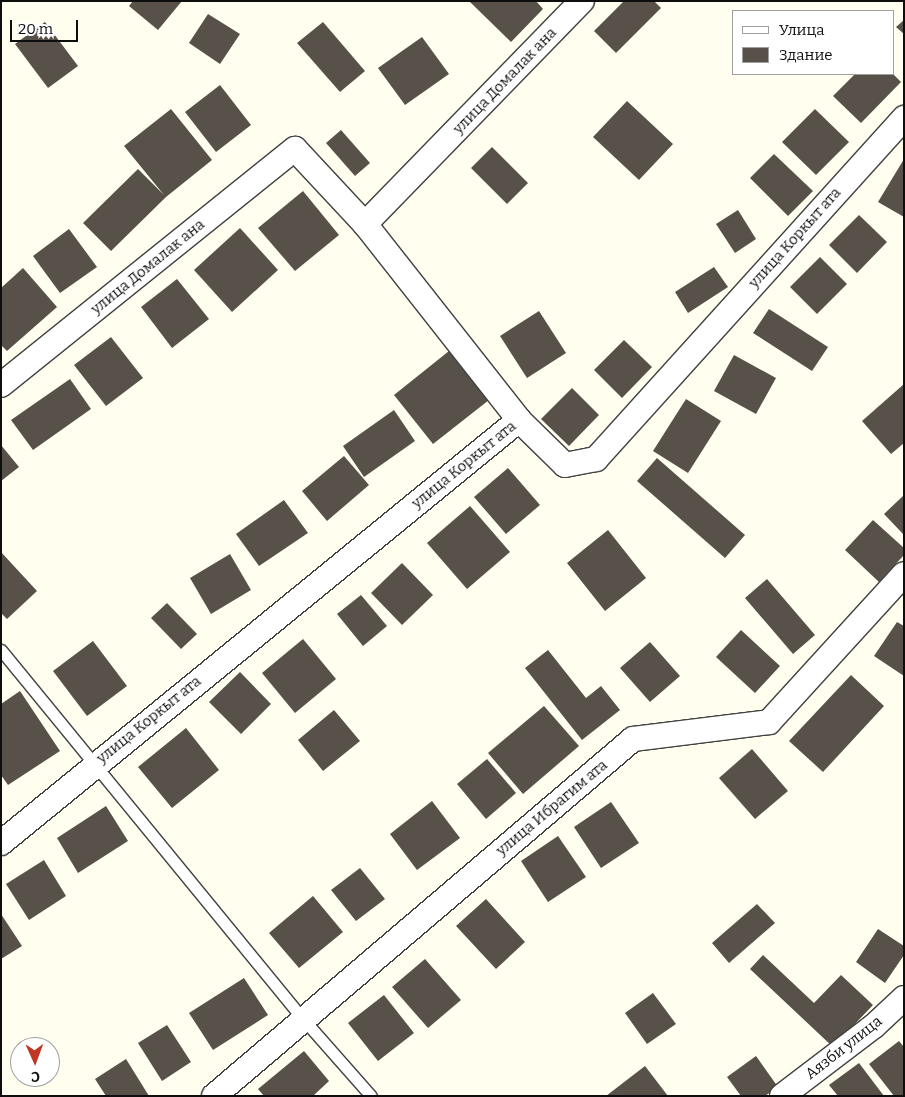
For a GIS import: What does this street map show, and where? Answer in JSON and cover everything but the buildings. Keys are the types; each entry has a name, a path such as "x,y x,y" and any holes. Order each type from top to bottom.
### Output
{"street":[{"name":"улица Домалак ана","path":"1,385 295,149 365,224 582,1"},
{"name":"улица Коркыт ата","path":"1,843 95,764 519,420 565,465 596,459 904,118"},
{"path":"365,224 519,420"},
{"name":"улица Ибрагим ата","path":"214,1096 633,739 769,722 904,574"},
{"name":"Аязби улица","path":"782,1096 874,1026 904,998"}],"lane":[{"path":"1,650 304,1020 372,1096"}]}
